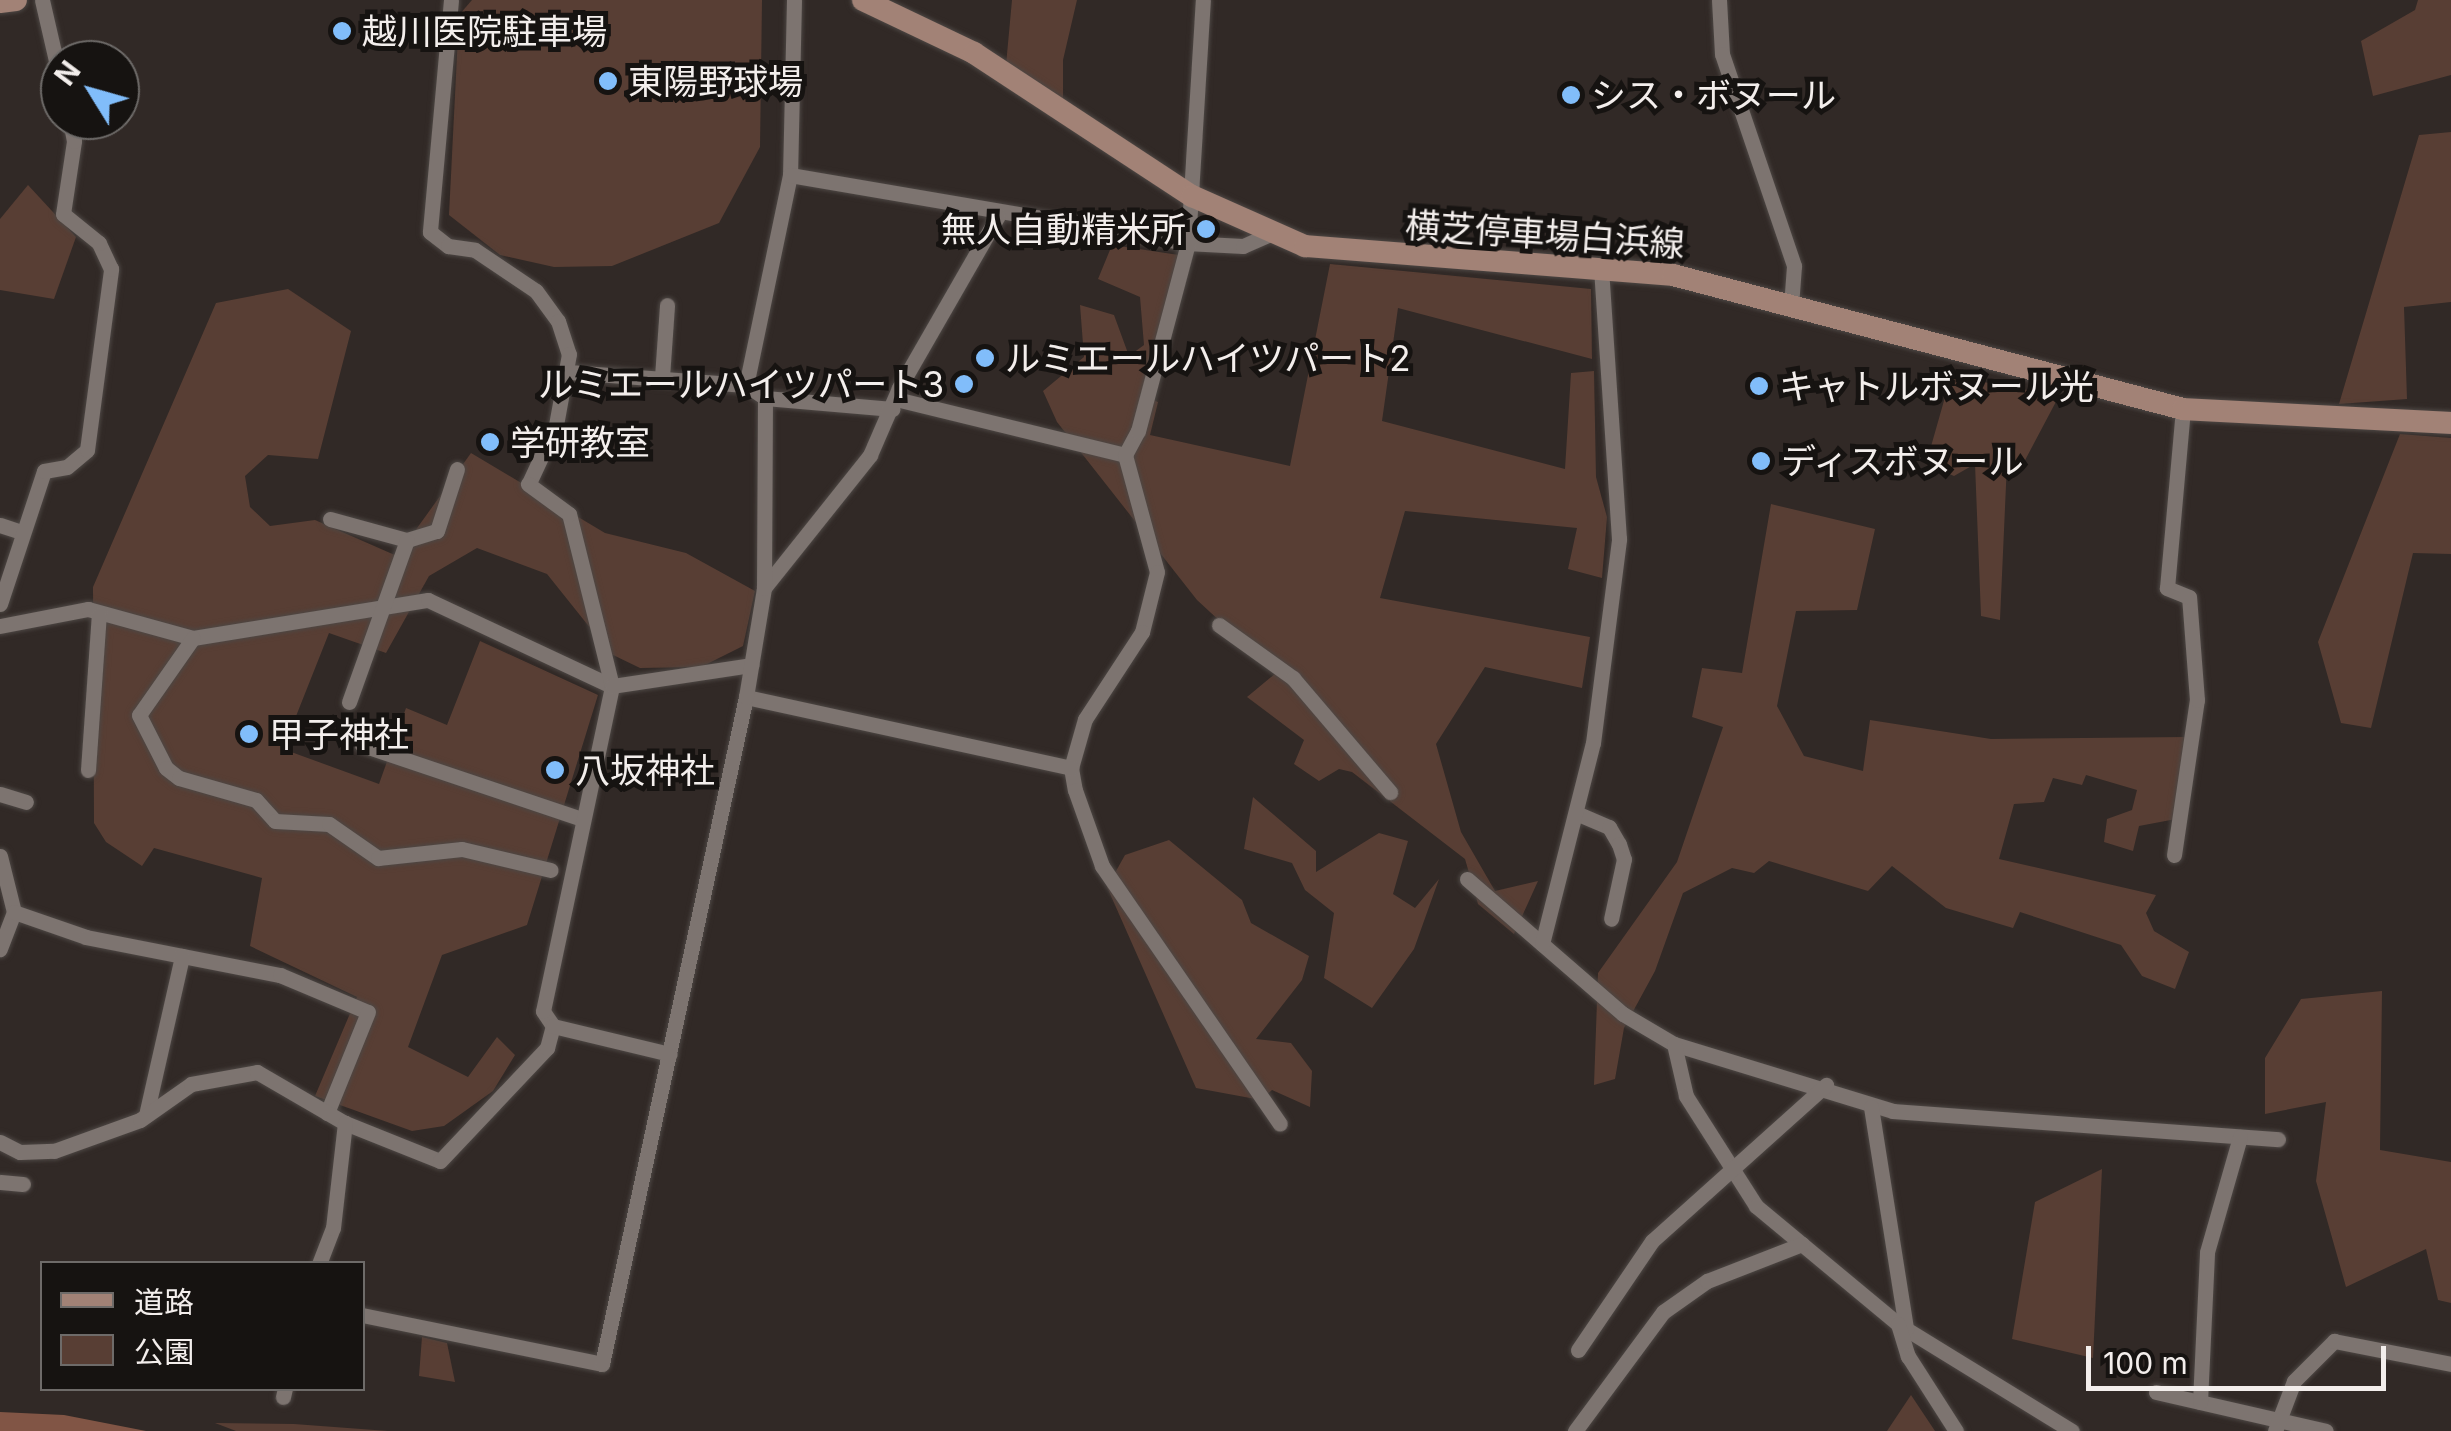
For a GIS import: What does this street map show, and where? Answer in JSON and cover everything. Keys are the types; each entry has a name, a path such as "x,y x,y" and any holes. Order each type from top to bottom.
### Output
{"main road":[{"path":"0,2 16,0"},
{"name":"横芝停車場白浜線","path":"863,0 974,53 1192,196 1270,234 1374,256 1673,274 2183,410 2451,423"}],"street":[{"path":"42,0 51,40"},
{"path":"451,0 430,232 448,246 475,250 536,291 558,320 568,372 556,425 528,483 570,514 612,686 543,1011 553,1026 670,1054"},
{"path":"746,385 790,175 794,0"},
{"path":"1203,0 1188,243 1138,431 1125,455 1157,572 1142,632 1085,718 1071,768 1085,832 1102,866 1280,1124"},
{"path":"1719,0 1722,54 1794,266 1791,306"},
{"path":"0,604 44,471 67,467 87,450 110,270 99,242 63,214 74,140"},
{"path":"790,175 998,216 1188,243 1243,246 1270,234"},
{"path":"764,588 870,456 998,216"},
{"path":"1542,944 1593,743 1619,540 1601,267"},
{"path":"662,377 667,305"},
{"path":"568,372 746,385 765,398 895,404 1125,455"},
{"path":"365,1316 602,1364 752,666 764,588 765,398"},
{"path":"2174,855 2197,700 2189,597 2167,588 2183,410"},
{"path":"330,519 407,540 438,531 457,469"},
{"path":"0,525 22,532"},
{"path":"349,702 379,606 407,540"},
{"path":"0,626 53,612 99,614 192,638 428,600 612,686 752,666"},
{"path":"88,770 99,614"},
{"path":"1219,625 1292,678 1390,792"},
{"path":"192,638 139,715 166,768 179,778 256,800 275,821 329,824 378,858 462,849 551,870"},
{"path":"746,697 1071,768"},
{"path":"362,745 582,819"},
{"path":"0,794 26,802"},
{"path":"1576,813 1609,827 1624,858 1611,919"},
{"path":"0,856 14,912 0,949"},
{"path":"1467,879 1622,1014 1674,1044 1826,1085 1871,1107 2278,1138"},
{"path":"14,912 86,938 292,978 368,1012 327,1114"},
{"path":"146,1115 182,956"},
{"path":"0,1142 20,1152 54,1151 146,1115 191,1084 257,1072 345,1123 440,1161 547,1048 553,1026"},
{"path":"1674,1044 1686,1096 1728,1169 1756,1206 1902,1327 2072,1431"},
{"path":"1578,1350 1652,1242 1728,1169 1826,1085"},
{"path":"1871,1107 1908,1356 1956,1431"},
{"path":"321,1261 332,1228 345,1123"},
{"path":"2200,1402 2207,1252 2240,1138"},
{"path":"0,1182 22,1184"},
{"path":"1576,1431 1663,1312 1708,1281 1802,1244"},
{"path":"2277,1426 2294,1381 2334,1341 2451,1364"},
{"path":"2156,1392 2277,1426 2326,1431"}],"green space":[{"name":"東陽野球場","path":"472,0 762,0 760,147 719,223 612,266 554,267 500,255 449,215 459,15"},
{"path":"1012,0 1077,0 1063,60 1063,102 1006,65"},
{"path":"2418,0 2451,0 2451,75 2373,96 2361,41 2415,10"},
{"path":"2451,132 2451,302 2404,307 2407,399 2339,404 2419,135"},
{"path":"28,185 76,237 54,299 0,290 0,219"},
{"path":"1112,245 1179,255 1141,395 1158,402 1150,435 1290,466 1330,264 1591,289 1592,359 1398,308 1382,421 1565,469 1571,373 1594,371 1596,477 1607,517 1602,578 1568,569 1577,528 1405,511 1380,598 1590,637 1582,688 1485,667 1436,744 1461,832 1495,891 1538,881 1514,934 1478,904 1465,859 1352,772 1339,769 1319,781 1294,764 1304,740 1247,697 1276,673 1197,600 1057,422 1043,391 1084,357 1080,305 1114,315 1129,356 1144,345 1140,297 1098,279"},
{"path":"288,289 351,331 318,459 268,455 245,476 250,507 270,526 315,520 397,556 471,453 605,533 686,553 755,591 743,646 701,667 640,668 611,654 547,574 477,548 429,576 386,653 329,633 283,749 379,784 406,708 447,725 480,641 598,695 527,925 442,955 408,1047 468,1077 497,1037 515,1055 493,1091 444,1126 412,1131 315,1096 357,997 250,946 262,878 154,848 142,866 106,842 94,823 93,587 216,303"},
{"path":"1951,376 2059,396 2022,466 2007,463 2000,620 1981,616 1975,464 1954,476 1926,464"},
{"path":"2400,434 2451,438 2451,554 2413,553 2371,728 2341,723 2318,642"},
{"path":"1771,504 1875,529 1857,610 1796,611 1777,706 1804,756 1863,771 1870,720 1991,739 2187,737 2176,819 2139,826 2133,851 2104,842 2107,819 2132,810 2137,790 2086,775 2082,785 2053,778 2044,802 2014,804 1999,859 2156,895 2146,913 2154,931 2189,952 2175,989 2142,976 2121,945 2020,912 2013,928 1946,908 1892,866 1868,891 1769,861 1754,873 1732,868 1683,893 1655,971 1624,1028 1615,1079 1594,1085 1598,973 1677,862 1723,727 1692,717 1702,668 1742,673"},
{"path":"1253,797 1316,851 1316,872 1379,833 1408,841 1393,894 1415,908 1439,879 1414,949 1372,1008 1324,978 1334,913 1305,890 1292,863 1244,849"},
{"path":"1169,840 1242,900 1251,923 1309,956 1302,980 1256,1039 1291,1043 1312,1071 1310,1107 1272,1090 1261,1100 1196,1088 1107,887 1125,855"},
{"path":"2382,991 2380,1150 2451,1162 2451,1303 2438,1300 2426,1249 2346,1287 2316,1181 2326,1102 2265,1114 2265,1058 2301,999"},
{"path":"2102,1169 2093,1358 2012,1339 2035,1202"},
{"path":"422,1337 447,1343 455,1382 419,1376"},
{"path":"1911,1395 1935,1431 1887,1431"},
{"path":"215,1423 294,1424 388,1431 236,1431"}],"shaded area":[{"path":"0,1412 64,1415 146,1431 0,1431"}],"place":[{"name":"越川医院駐車場","path":"342,31"},
{"name":"東陽野球場","path":"608,81"},
{"name":"シス・ボヌール","path":"1571,95"},
{"name":"無人自動精米所","path":"1206,229"},
{"name":"ルミエールハイツパート2","path":"985,358"},
{"name":"ルミエールハイツパート3","path":"964,384"},
{"name":"キャトルボヌール光","path":"1759,386"},
{"name":"学研教室","path":"490,442"},
{"name":"ディスボヌール","path":"1761,461"},
{"name":"甲子神社","path":"249,734"},
{"name":"八坂神社","path":"555,770"}]}
